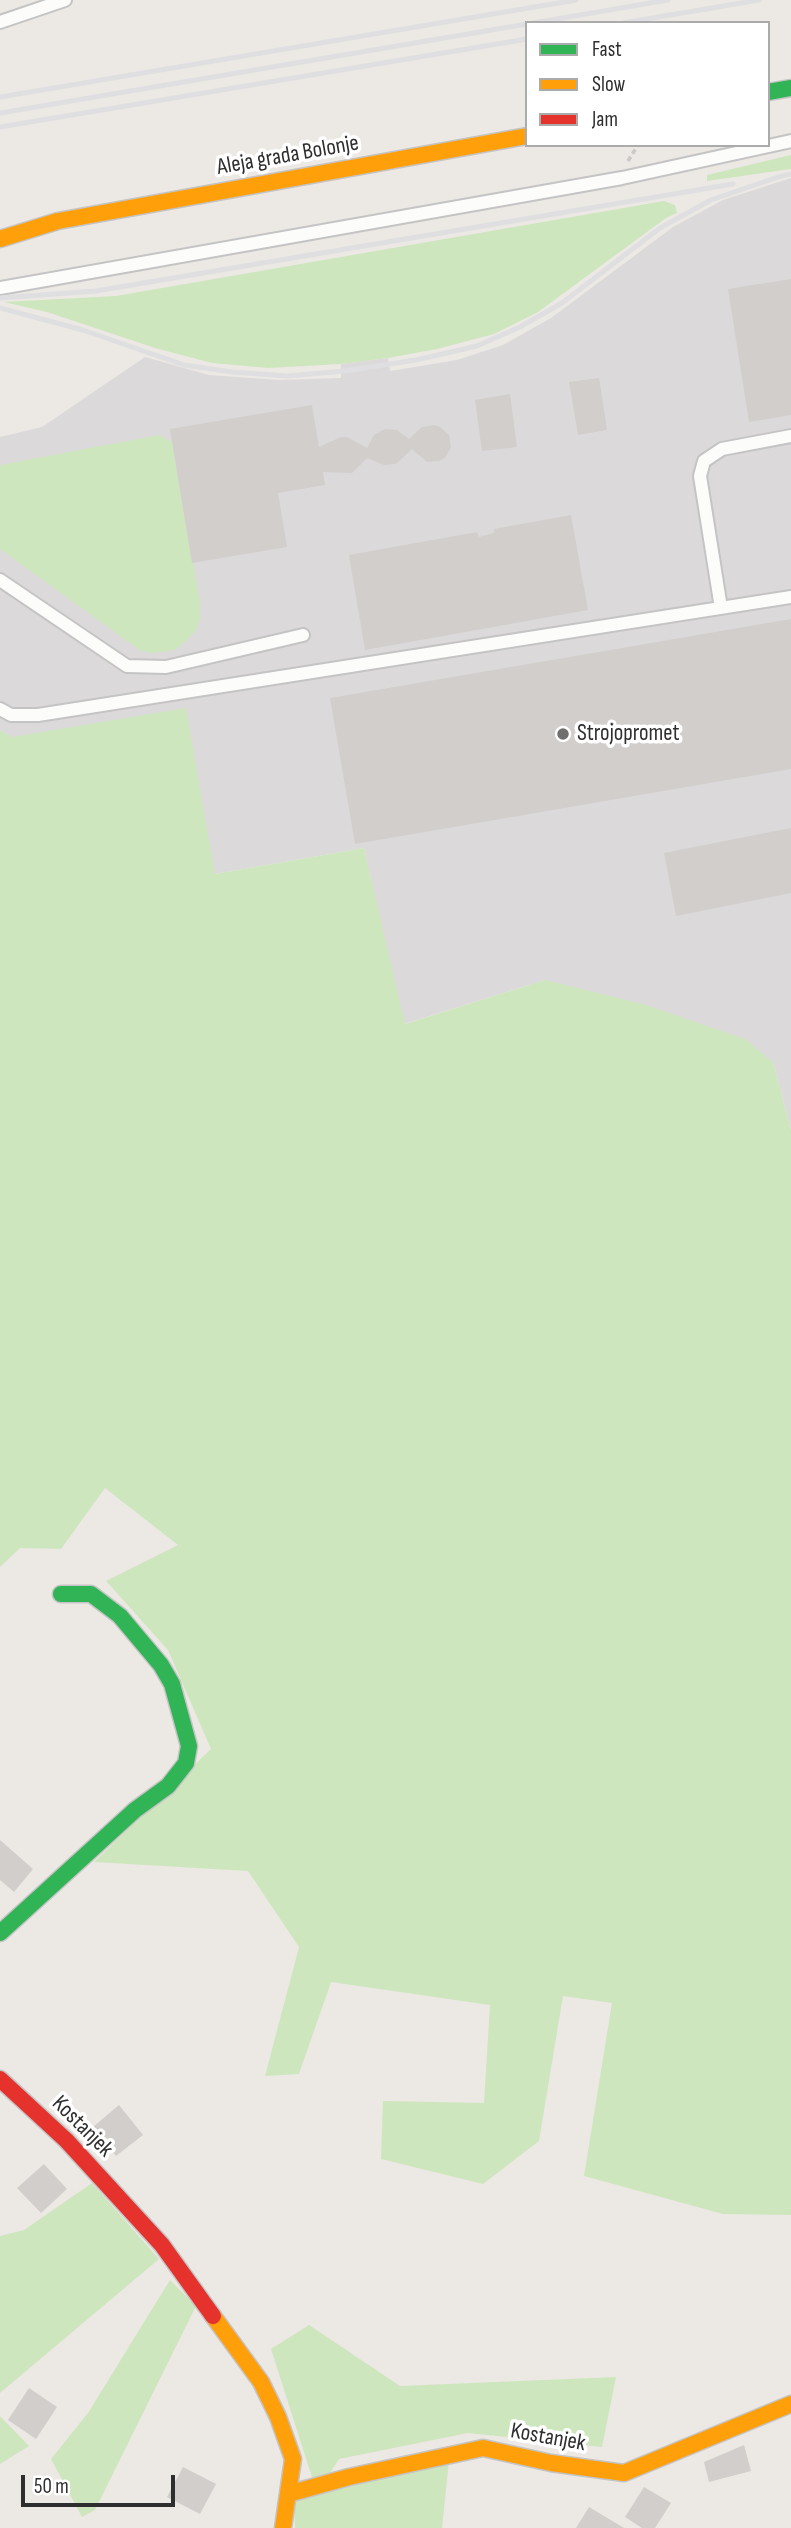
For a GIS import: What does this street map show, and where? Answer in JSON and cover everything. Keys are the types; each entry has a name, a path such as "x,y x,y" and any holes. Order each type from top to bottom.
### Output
{"street":[{"path":"770,92 791,88"},
{"name":"Aleja grada Bolonje","path":"0,239 58,221 525,136"},
{"name":"Aleja grada Bolonje","path":"0,224 58,221"},
{"path":"0,1933 135,1810 168,1786 186,1763 188,1755 189,1746 183,1716 172,1685 153,1655 120,1616 91,1594 61,1594"},
{"name":"Kostanjek","path":"0,2079 66,2140 162,2245 261,2382 278,2417 293,2459 283,2528"},
{"name":"Kostanjek","path":"288,2494 349,2477 482,2448 551,2463 624,2473 791,2404"}],"lane":[{"path":"0,22 65,0"},
{"path":"770,146 791,141"},
{"path":"0,288 622,178 764,147"},
{"path":"721,608 700,476 704,461 722,449 791,436"},
{"path":"0,580 127,666 166,667 303,635"},
{"path":"0,709 11,715 38,715 791,597"}],"shaded area":[{"path":"791,178 791,1130 773,1062 545,980 404,1024 364,848 215,874 0,730 0,437 42,427 145,357 209,375 279,380 341,378 341,364 388,358 390,371 457,360 503,345 551,318 673,227 723,200"}],"green space":[{"path":"791,155 791,169 707,181 707,175"},
{"path":"664,201 675,205 677,213 666,218 538,312 494,334 388,358 268,368 212,363 155,348 47,312 4,302 116,296"},
{"path":"159,435 172,442 200,602 200,618 197,629 175,650 153,653 141,651 0,549 0,465"},
{"path":"186,708 215,874 364,848 405,1024 545,980 646,1005 745,1039 773,1062 791,1130 791,2215 723,2214 584,2176 612,2003 563,1996 539,2141 483,2184 381,2159 383,2101 484,2103 490,2005 331,1982 299,2074 265,2076 299,1947 248,1871 94,1862 211,1749 168,1650 106,1581 178,1545 105,1488 61,1549 20,1548 0,1567 0,730 12,737"},
{"path":"92,2183 159,2259 0,2393 0,2236 24,2230"},
{"path":"170,2280 196,2306 95,2510 82,2517 51,2459 88,2413"},
{"path":"309,2325 400,2386 616,2377 602,2447 468,2433 339,2459 317,2493 271,2349"},
{"path":"0,2416 29,2446 0,2464"},
{"path":"449,2461 442,2528 295,2528 294,2501"}],"building":[{"path":"791,279 791,415 749,422 728,289"},
{"path":"599,378 607,430 578,435 569,382"},
{"path":"510,394 517,447 482,451 475,400"},
{"path":"312,405 319,447 347,437 367,448 374,435 385,429 397,430 409,439 422,427 434,425 449,435 451,447 445,458 439,461 427,462 412,449 396,464 384,465 367,458 352,473 323,472 325,485 278,493 287,547 192,563 170,429"},
{"path":"571,515 588,610 365,650 349,555 477,532 479,537 494,533 494,529"},
{"name":"Strojopromet","path":"791,619 791,769 355,844 330,698"},
{"path":"791,828 791,893 676,916 664,853"},
{"path":"0,1840 33,1869 14,1892 0,1880"},
{"path":"119,2105 143,2135 116,2156 93,2127"},
{"path":"44,2164 67,2189 41,2213 17,2188"},
{"path":"29,2388 57,2407 36,2439 8,2420"},
{"path":"744,2445 751,2471 709,2482 704,2462"},
{"path":"183,2467 216,2484 200,2514 167,2497"},
{"path":"644,2487 671,2503 655,2528 642,2528 625,2517"},
{"path":"589,2507 624,2528 576,2528"}],"railway":[{"path":"0,97 576,0"},
{"path":"545,21 668,0"},
{"path":"635,21 759,0"},
{"path":"0,113 525,24"},
{"path":"0,127 525,39"},
{"path":"0,308 83,330 184,365 232,372 287,376 345,371 416,360 477,346 520,327 562,303 660,228 711,200 791,174"},
{"path":"0,298 96,291 733,184"}],"traffic: fast":[{"path":"770,92 791,88"},
{"path":"0,1933 135,1810 168,1786 186,1763 189,1746 172,1684 161,1665 120,1616 91,1594 61,1594"}],"traffic: slow":[{"path":"0,239 58,221 525,136"},
{"path":"213,2316 261,2382 278,2417 293,2459 283,2528"},
{"path":"288,2494 349,2477 483,2448 551,2463 624,2473 791,2404"}],"traffic: jam":[{"path":"0,2079 66,2140 162,2245 213,2316"}],"place":[{"name":"Strojopromet","path":"563,734"}]}
